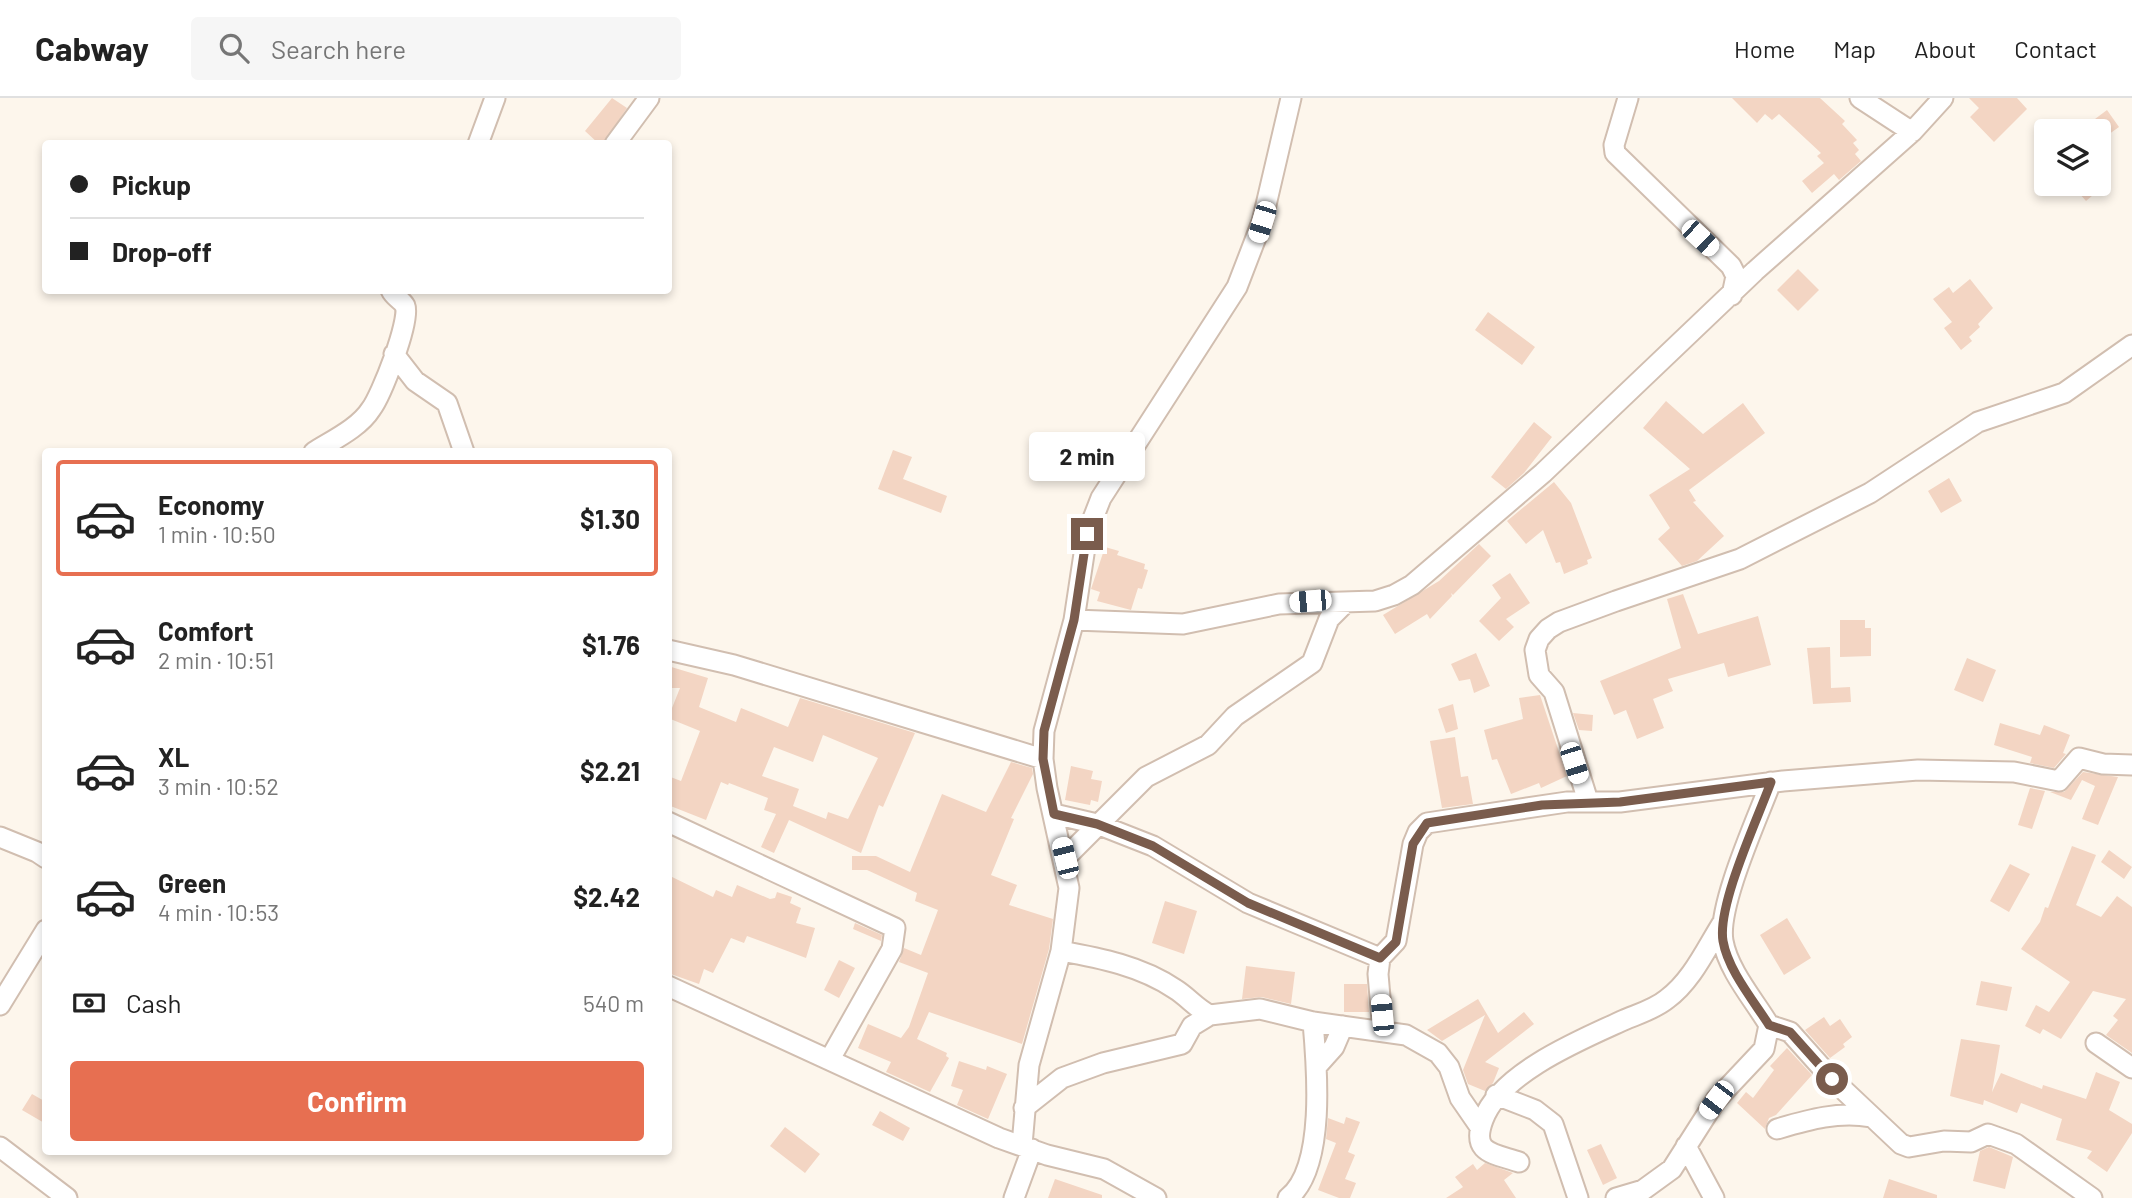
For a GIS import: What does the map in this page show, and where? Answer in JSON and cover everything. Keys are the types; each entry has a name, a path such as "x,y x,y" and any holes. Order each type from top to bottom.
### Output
{"street":[{"path":"479,140 495,98"},
{"path":"618,140 649,98"},
{"path":"1014,1198 1027,1147 1024,1108 1028,1065 1060,951 1069,888 1043,759 1044,731 1074,620 1087,534 1101,498 1216,323 1255,245 1291,98"},
{"path":"1628,98 1614,145 1615,153 1731,266 1735,276 1732,295"},
{"path":"1860,98 1912,132"},
{"path":"1074,620 1183,624 1279,604 1345,603 1394,595 1412,585 1543,473 1732,295 1912,132 1943,98"},
{"path":"319,448 371,410 403,332 405,307 394,294"},
{"path":"1588,801 1553,692 1539,675 1535,650 1539,639 1548,629 1559,622 1616,601 1740,559 1870,493 1978,422 2064,393 2132,345"},
{"path":"394,354 415,381 447,403 463,448"},
{"path":"1065,858 1146,777 1208,745 1235,716 1312,663 1329,619 1345,603"},
{"path":"672,651 734,665 1043,759"},
{"path":"1383,1032 1378,974 1380,958 1396,942 1413,844 1427,823 1490,811 1588,801 1620,802 1771,782 1918,770 2014,772 2059,781 2078,758 2103,764 2132,765"},
{"path":"1771,782 1734,883 1723,940 1731,963 1769,1025 1790,1032 1891,1137 1909,1147 1944,1141 1971,1142 1988,1134 2016,1144 2092,1198"},
{"path":"1054,814 1097,824 1167,853 1248,903 1380,958"},
{"path":"672,824 895,928 892,949 830,1059"},
{"path":"0,838 42,855"},
{"path":"1519,1162 1488,1152 1478,1142 1480,1128 1496,1096 1506,1084 1559,1053 1667,1000 1690,975 1725,919"},
{"path":"0,1004 42,936"},
{"path":"1060,951 1111,961 1137,970 1175,989 1210,1015"},
{"path":"672,988 1027,1147 1104,1169 1156,1198"},
{"path":"1024,1108 1062,1078 1103,1063 1182,1044 1192,1026 1210,1015 1260,1009 1313,1022 1406,1035 1438,1053 1449,1067 1460,1098 1480,1128"},
{"path":"1288,1198 1298,1191 1312,1148 1317,1066 1313,1022"},
{"path":"1616,1198 1643,1190 1672,1169 1716,1100 1764,1049 1769,1025"},
{"path":"1317,1066 1334,1047 1343,1026"},
{"path":"2096,1043 2132,1068"},
{"path":"1496,1096 1535,1110 1553,1124 1578,1198"},
{"path":"1777,1129 1817,1118 1846,1114 1871,1117"},
{"path":"1686,1146 1714,1198"},
{"path":"0,1147 67,1198"}],"building":[{"path":"612,98 627,108 606,140 595,140 585,131"},
{"path":"1732,98 1820,98 1845,121 1842,124 1857,140 1853,143 1859,150 1855,154 1861,161 1839,180 1834,174 1812,193 1802,181 1824,163 1817,156 1821,153 1779,114 1772,120 1765,114 1757,123"},
{"path":"1969,98 2017,98 2027,109 1994,142 1970,117 1979,108"},
{"path":"2107,110 2119,127 2111,133 2111,119 2095,119"},
{"path":"1798,269 1819,290 1798,311 1777,290"},
{"path":"1970,279 1993,308 1969,337 1972,341 1961,350 1944,328 1952,322 1933,299 1949,287 1953,293"},
{"path":"1488,312 1535,347 1522,365 1475,330"},
{"path":"1666,401 1703,434 1743,403 1765,433 1689,490 1696,501 1693,502 1724,536 1697,561 1682,566 1658,539 1670,528 1649,495 1690,469 1643,428"},
{"path":"1534,422 1552,437 1524,473 1506,489 1491,477"},
{"path":"893,450 912,457 903,479 947,496 941,513 878,489"},
{"path":"1949,478 1962,501 1941,513 1928,491"},
{"path":"1554,482 1571,503 1592,558 1587,560 1588,564 1564,574 1560,562 1556,563 1543,530 1526,544 1507,521"},
{"path":"1479,544 1491,556 1453,595 1451,593 1452,596 1430,619 1427,614 1395,634 1383,615 1439,581"},
{"path":"1105,547 1119,551 1117,555 1145,564 1144,569 1148,570 1142,589 1138,588 1131,610 1097,601 1100,592 1091,589"},
{"path":"1510,573 1530,603 1506,619 1514,627 1499,641 1479,621 1501,598 1492,585"},
{"path":"1683,594 1698,634 1758,616 1771,665 1728,677 1724,663 1668,679 1673,691 1653,699 1664,728 1637,739 1626,710 1614,715 1600,681 1681,648 1667,599"},
{"path":"1840,620 1865,620 1865,628 1871,628 1871,656 1840,657"},
{"path":"1830,647 1831,688 1850,687 1851,702 1813,704 1807,648"},
{"path":"1476,653 1490,686 1474,693 1470,679 1459,681 1451,664"},
{"path":"1967,658 1996,670 1983,702 1954,690"},
{"path":"672,667 708,678 699,707 736,722 741,708 788,727 800,698 915,733 883,807 879,805 861,853 789,820 774,853 761,847 776,814 764,810 768,798 729,783 728,785 721,782 706,820 672,807 672,778 681,781 700,731 672,720 672,708 680,688 672,688","holes":["823,735 878,758 848,819 828,812 826,819 793,806 799,789 762,776 774,747 813,762"]},
{"path":"1540,695 1567,776 1541,788 1539,783 1511,794 1497,759 1492,760 1484,730 1523,719 1519,698"},
{"path":"1453,704 1458,729 1446,733 1438,709"},
{"path":"1573,713 1593,715 1592,731 1579,730"},
{"path":"2000,723 2040,735 2044,725 2070,735 2063,753 2066,754 2054,768 2030,763 2032,757 1994,745"},
{"path":"1455,737 1461,777 1468,776 1473,804 1442,808 1430,741"},
{"path":"1011,762 1032,768 1033,774 1011,818 1014,819 991,875 1017,885 1009,905 1053,919 1049,949 1022,1044 929,1012 917,1039 947,1053 949,1058 930,1092 886,1072 891,1062 858,1048 868,1024 901,1038 909,1027 928,973 899,962 904,948 921,955 938,910 915,901 917,893 867,870 852,870 852,856 876,856 910,872 942,794 986,812"},
{"path":"1071,766 1093,771 1091,779 1102,781 1098,802 1091,800 1090,805 1065,800"},
{"path":"2083,772 2118,777 2098,825 2082,819 2095,786 2082,780 2071,800 2050,792 2064,792"},
{"path":"2030,788 2045,791 2032,829 2018,825"},
{"path":"2072,846 2096,855 2076,905 2101,917 2117,896 2132,907 2132,1053 2106,1035 2118,1020 2113,1016 2126,999 2093,991 2061,1039 2043,1029 2040,1034 2025,1026 2036,1005 2049,1012 2070,982 2021,949 2040,922 2045,907 2048,908"},
{"path":"2109,850 2132,867 2124,879 2101,862"},
{"path":"2010,864 2030,874 2009,912 1990,901"},
{"path":"672,877 713,897 716,890 732,897 737,885 770,899 775,898 777,892 792,897 790,903 801,908 796,923 815,928 806,958 747,936 744,943 731,938 713,973 704,969 699,984 672,974"},
{"path":"1165,901 1197,911 1184,954 1152,943"},
{"path":"1787,918 1811,958 1784,975 1760,935"},
{"path":"855,923 882,935 881,941 853,929"},
{"path":"839,960 855,968 839,998 824,990"},
{"path":"1246,966 1295,972 1291,1004 1262,997 1242,999"},
{"path":"1981,981 2012,987 2007,1011 1976,1005"},
{"path":"1344,984 1367,984 1369,1012 1344,1012"},
{"path":"1478,999 1498,1033 1524,1012 1534,1024 1485,1062 1499,1068 1493,1083 1485,1091 1468,1084 1463,1070 1485,1015 1442,1041 1427,1030"},
{"path":"1824,1017 1830,1026 1840,1019 1852,1037 1843,1044 1845,1047 1830,1058 1805,1030"},
{"path":"1961,1039 2000,1045 1992,1092 2001,1073 2042,1089 2043,1085 2086,1099 2096,1072 2120,1082 2109,1110 2132,1124 2132,1133 2107,1172 2087,1158 2092,1151 2056,1140 2062,1119 2021,1103 2017,1113 1984,1100 1983,1105 1950,1096"},
{"path":"1787,1048 1812,1075 1776,1115 1769,1118 1765,1129 1737,1103 1746,1092 1753,1098 1774,1070 1770,1066"},
{"path":"959,1061 986,1070 987,1066 1007,1074 988,1119 957,1105 963,1090 951,1086"},
{"path":"32,1094 42,1100 42,1122 22,1110"},
{"path":"880,1111 910,1128 903,1141 872,1125"},
{"path":"1346,1117 1360,1122 1348,1152 1355,1155 1345,1179 1356,1183 1350,1198 1339,1198 1318,1190 1336,1143 1326,1139 1328,1118 1344,1124"},
{"path":"785,1127 820,1154 805,1173 770,1146"},
{"path":"1601,1144 1617,1178 1603,1185 1587,1150"},
{"path":"1989,1147 2013,1157 2005,1189 1973,1181 1980,1151"},
{"path":"1485,1163 1513,1173 1504,1180 1516,1198 1446,1198 1463,1187 1455,1177 1473,1164 1477,1170"},
{"path":"1055,1179 1102,1195 1102,1198 1048,1198"},
{"path":"1889,1179 1937,1195 1937,1198 1883,1198"}],"route":[{"path":"1087,534 1074,620 1044,731 1043,759 1054,814 1097,824 1153,846 1215,886 1248,903 1380,958 1396,942 1413,844 1418,832 1427,823 1490,811 1567,802 1620,802 1771,782 1734,883 1723,940 1731,963 1769,1025 1790,1032 1832,1079"}]}
